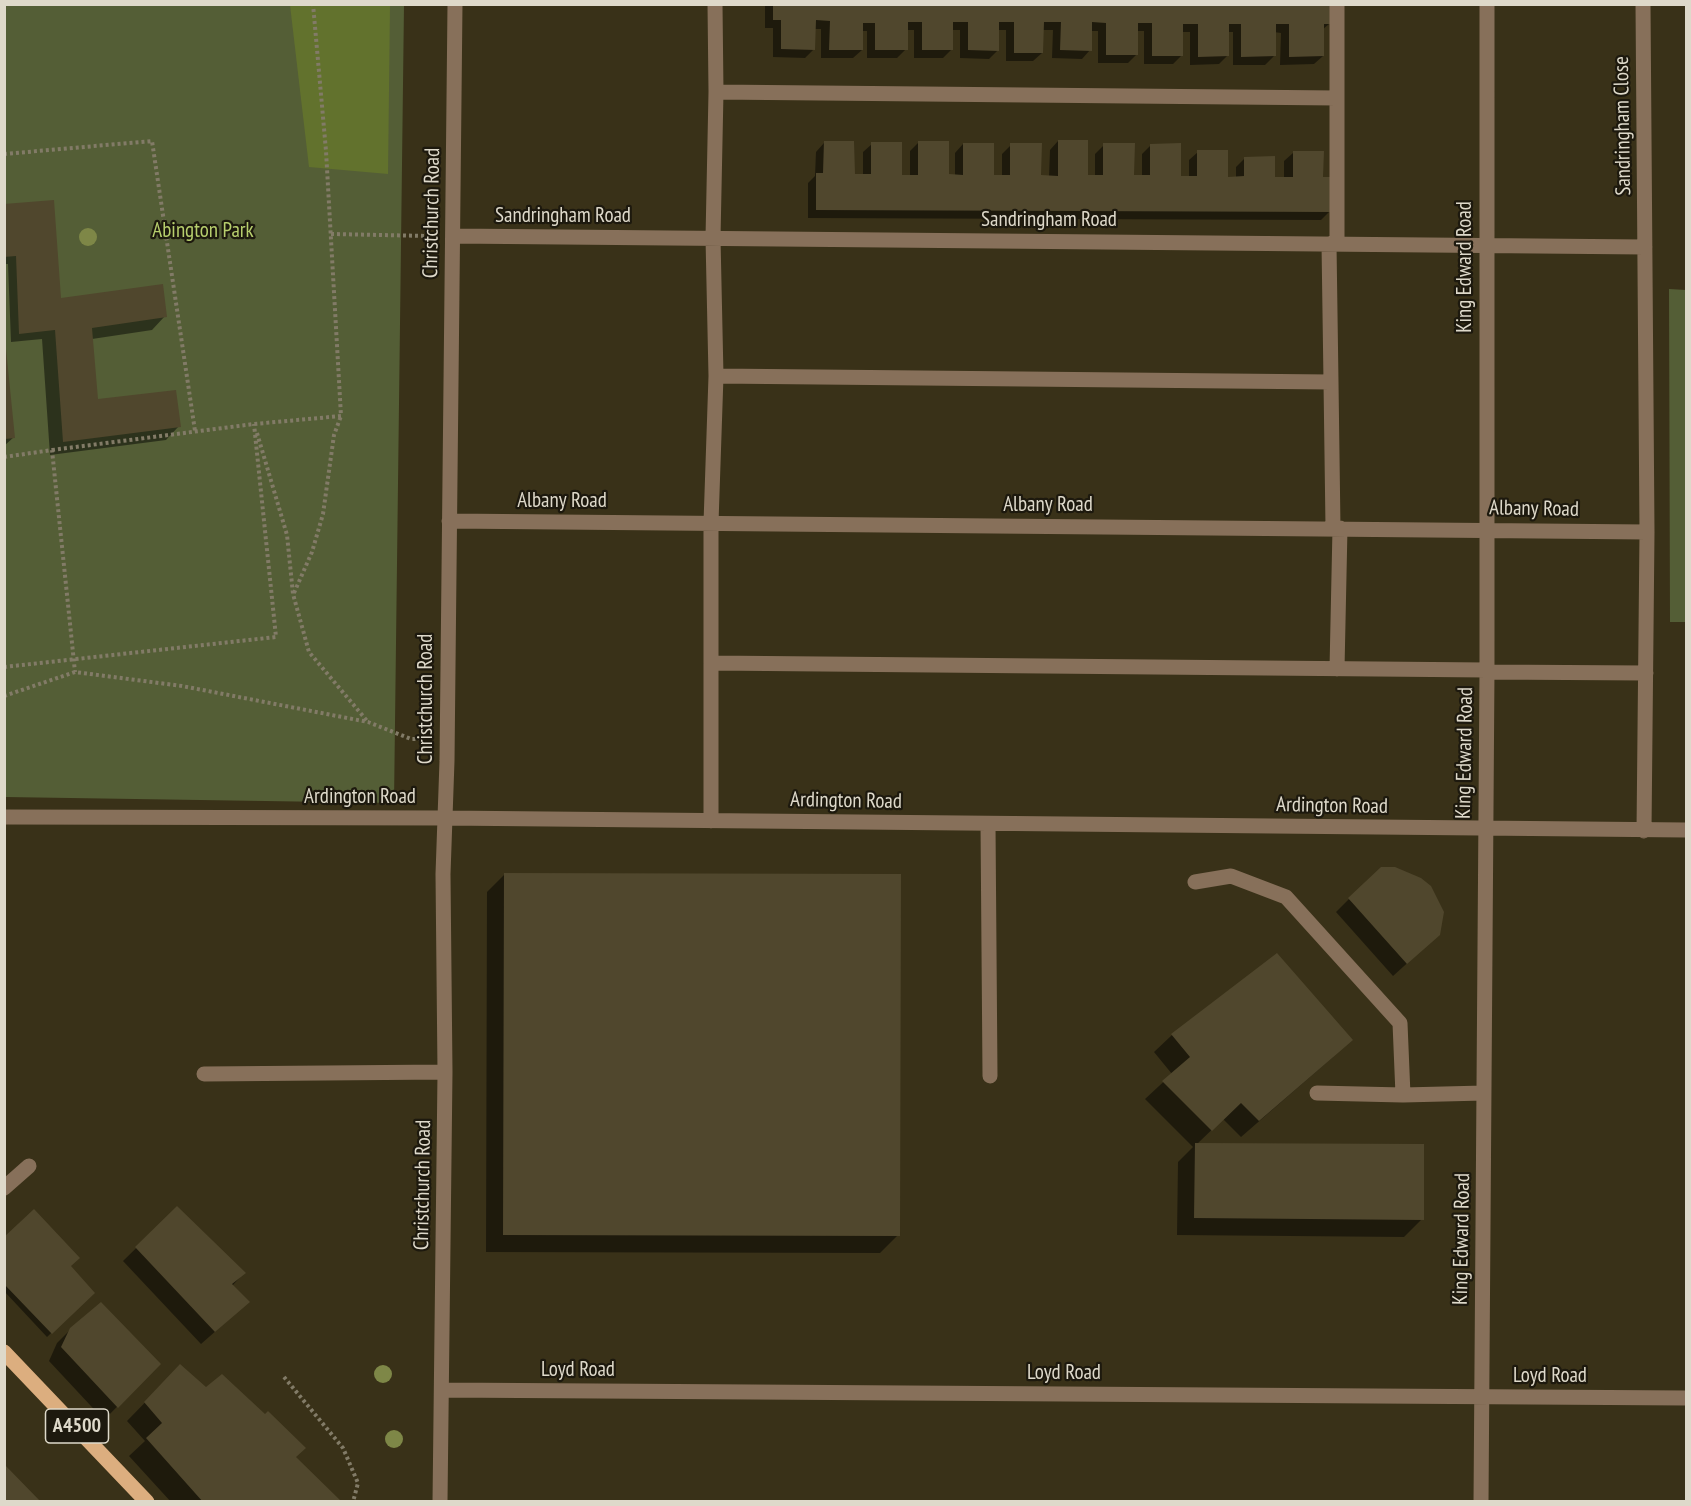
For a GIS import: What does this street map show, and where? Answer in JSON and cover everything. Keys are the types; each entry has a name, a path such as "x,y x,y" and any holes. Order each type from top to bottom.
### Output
{"main road":[{"name":"A4500","path":"4,1352 147,1502"}],"street":[{"name":"Christchurch Road","path":"440,1502 445,1072 445,818 455,4"},
{"path":"711,821 711,523 716,376 713,238 715,4"},
{"path":"1337,4 1331,382 1337,528 1338,669"},
{"name":"King Edward Road","path":"1482,1502 1487,671 1487,4"},
{"name":"Sandringham Close","path":"1643,4 1647,532 1644,831"},
{"path":"716,92 1337,98"},
{"name":"Sandringham Road","path":"453,236 1645,247"},
{"path":"716,376 1331,382"},
{"name":"Albany Road","path":"448,521 1647,532"},
{"path":"711,663 1646,673"},
{"name":"Ardington Road","path":"4,818 445,818 1686,830"},
{"path":"988,824 990,1076"},
{"path":"1195,882 1231,876 1286,897 1400,1023 1403,1095"},
{"path":"204,1074 445,1072"},
{"path":"1317,1093 1403,1095 1484,1093"},
{"path":"4,1188 29,1166"},
{"name":"Loyd Road","path":"441,1390 1686,1398"}],"path":[{"path":"293,594 312,552 322,514 334,435 341,416 331,234 314,4"},
{"path":"4,154 152,141 195,431"},
{"path":"331,234 453,236"},
{"path":"4,457 195,431 341,416"},
{"path":"254,424 287,535 293,594 309,652 368,722"},
{"path":"4,667 73,657 276,637 254,424"},
{"path":"52,450 75,672"},
{"path":"4,696 75,672 182,686 368,722 411,739 447,741"},
{"path":"284,1377 343,1448 358,1483 353,1502"}],"green space":[{"name":"Abington Park","path":"5,5 404,5 394,803 5,797"},
{"path":"290,5 390,5 388,174 309,167"},
{"path":"1669,289 1686,290 1686,622 1670,622"}],"building":[{"path":"773,4 1330,4 1330,24 1324,24 1324,56 1289,57 1289,24 1276,24 1276,56 1241,57 1241,24 1229,24 1229,56 1198,57 1198,24 1183,24 1183,56 1152,56 1152,23 1138,23 1138,55 1106,55 1106,23 1092,22 1092,51 1060,50 1061,22 1044,22 1043,53 1014,53 1014,22 999,22 999,51 968,50 968,22 953,22 953,50 922,50 922,22 908,22 908,50 875,50 875,23 863,23 863,50 829,50 830,21 816,20 815,50 781,49 781,20 773,20"},
{"path":"1058,140 1088,140 1088,175 1103,175 1103,143 1135,143 1134,175 1150,175 1150,144 1181,143 1181,176 1197,176 1197,150 1228,150 1228,177 1244,176 1244,157 1275,156 1275,177 1293,177 1293,151 1324,151 1323,177 1331,177 1331,212 816,210 816,173 823,173 824,141 854,141 855,174 871,174 871,142 902,142 902,175 918,175 918,141 949,141 949,174 963,175 963,143 994,143 994,175 1010,175 1010,143 1042,143 1041,175 1058,176"},
{"path":"54,200 61,298 163,284 167,317 92,328 98,399 176,390 181,427 63,442 55,330 19,334 16,256 4,257 4,204"},
{"path":"5,350 15,438 5,439"},
{"path":"1381,867 1395,867 1421,878 1431,886 1444,912 1440,935 1407,964 1348,898"},
{"path":"504,873 901,874 900,1236 503,1235"},
{"path":"1277,953 1353,1040 1259,1121 1241,1103 1212,1131 1162,1081 1190,1057 1171,1034"},
{"path":"1195,1143 1424,1144 1424,1220 1194,1218"},
{"path":"177,1206 246,1273 232,1284 250,1302 215,1332 135,1247"},
{"path":"34,1209 80,1258 71,1266 95,1293 52,1334 4,1284 4,1237"},
{"path":"101,1302 161,1364 118,1408 61,1347 70,1328"},
{"path":"180,1364 206,1387 222,1374 265,1414 268,1411 306,1448 296,1457 342,1502 203,1502 146,1438 162,1423 144,1402"},
{"path":"4,1464 41,1502 4,1502"}]}
